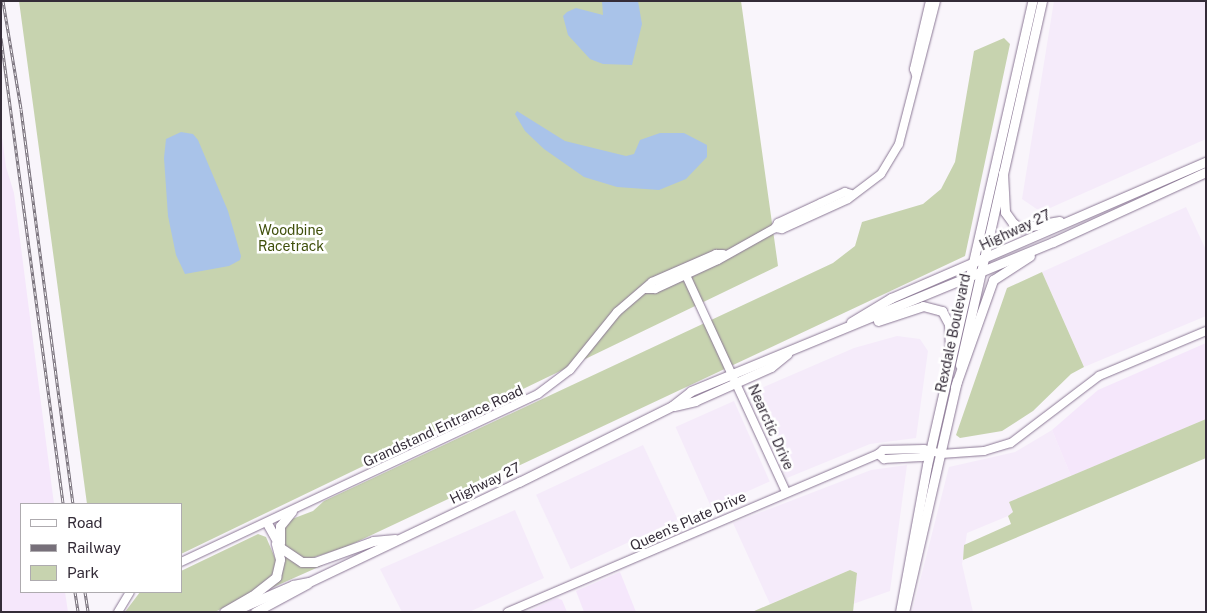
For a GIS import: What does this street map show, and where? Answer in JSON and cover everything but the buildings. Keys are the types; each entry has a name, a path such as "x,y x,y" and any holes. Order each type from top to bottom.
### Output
{"main road":[{"name":"Rexdale Boulevard","path":"900,612 930,452 950,359 1032,1"},
{"name":"Rexdale Boulevard","path":"904,612 1042,1"},
{"name":"Highway 27","path":"255,612 298,591 309,582 672,406 691,391 766,358 789,353 841,329 892,298 971,266 1067,220 1206,162"},
{"name":"Highway 27","path":"841,329 858,324 1053,242 1206,172"},
{"path":"1003,173 1005,212 1012,224 1020,228 1067,220"},
{"path":"956,387 993,280 1053,242"},
{"path":"858,324 880,320 917,307 933,306 942,311 948,320 950,359"},
{"name":"Highway 27","path":"672,406 695,401 771,367 789,353"},
{"path":"281,548 279,531 292,511"},
{"path":"267,523 281,548 297,560 315,562 373,541 403,538"},
{"path":"224,612 252,596 276,577 280,559 276,539"},
{"name":"Highway 27","path":"230,612 293,585 309,582"}],"street":[{"path":"930,1 914,69 916,75 920,71 936,1"},
{"name":"Grandstand Entrance Road","path":"182,562 538,394 570,370 617,312 652,282 685,272 716,254 723,254 775,228 778,223 845,192 851,194 872,183 895,154 916,75"},
{"name":"Nearctic Drive","path":"685,272 786,492"},
{"name":"Queen's Plate Drive","path":"508,612 878,454 882,450 924,449 941,454 984,451 1011,443 1099,376 1206,331"},
{"path":"118,612 129,593"}],"shaded area":[{"path":"1054,1 1206,1 1206,139 1041,212 1022,199"},
{"path":"1,130 6,167 14,193 54,503 20,503 20,593 65,593 68,612 1,612"},
{"path":"1186,207 1206,250 1206,316 1084,367 1042,272"},
{"path":"897,336 920,339 928,351 916,438 870,444 787,478 750,393 854,348"},
{"path":"1206,343 1206,419 1071,476 1052,430 1098,390"},
{"path":"734,401 770,481 711,507 676,427"},
{"path":"1052,430 1071,476 1010,502 1013,512 1008,516 967,533 962,564 973,612 912,612 949,467 1015,452"},
{"path":"643,445 678,519 571,569 536,495"},
{"path":"907,465 890,591 853,604 857,573 850,570 770,604 733,523 871,470"},
{"path":"515,510 544,578 469,612 402,612 380,569"},
{"path":"620,572 636,612 584,612 576,591"},
{"path":"557,598 562,600 567,612 526,612"}],"green space":[{"name":"Woodbine Racetrack","path":"19,1 741,1 778,266 182,554 182,503 87,503"},
{"path":"1004,38 1010,44 965,256 346,547 312,558 302,558 285,547 283,531 292,519 313,511 324,501 833,263 855,246 862,222 923,204 941,189 955,162 974,51"},
{"path":"1042,272 1084,367 1071,374 1033,411 1002,431 960,438 956,435 1007,288"},
{"path":"1206,419 1206,458 963,560 964,545 1011,524 1008,516 1013,512 1009,502"},
{"path":"258,534 266,537 278,565 271,580 256,591 215,612 125,612 139,593 182,593 182,571"},
{"path":"282,554 302,566 323,565 267,590 282,570"},
{"path":"850,570 857,573 853,612 752,612"}],"water":[{"path":"602,1 638,1 642,24 632,65 603,64 590,59 568,35 563,16 567,12 576,8 603,15"},
{"path":"517,111 565,141 626,156 634,154 640,140 660,133 684,133 707,145 707,157 686,179 659,190 617,187 584,177 544,149 525,131 515,114"},
{"path":"181,132 193,134 198,140 228,211 241,256 240,260 229,266 185,274 176,255 168,216 164,158 166,139"}],"railway":[{"path":"3,1 21,109 73,503"},
{"path":"1,38 63,503"},
{"path":"75,593 78,612"},
{"path":"85,593 88,612"}]}
